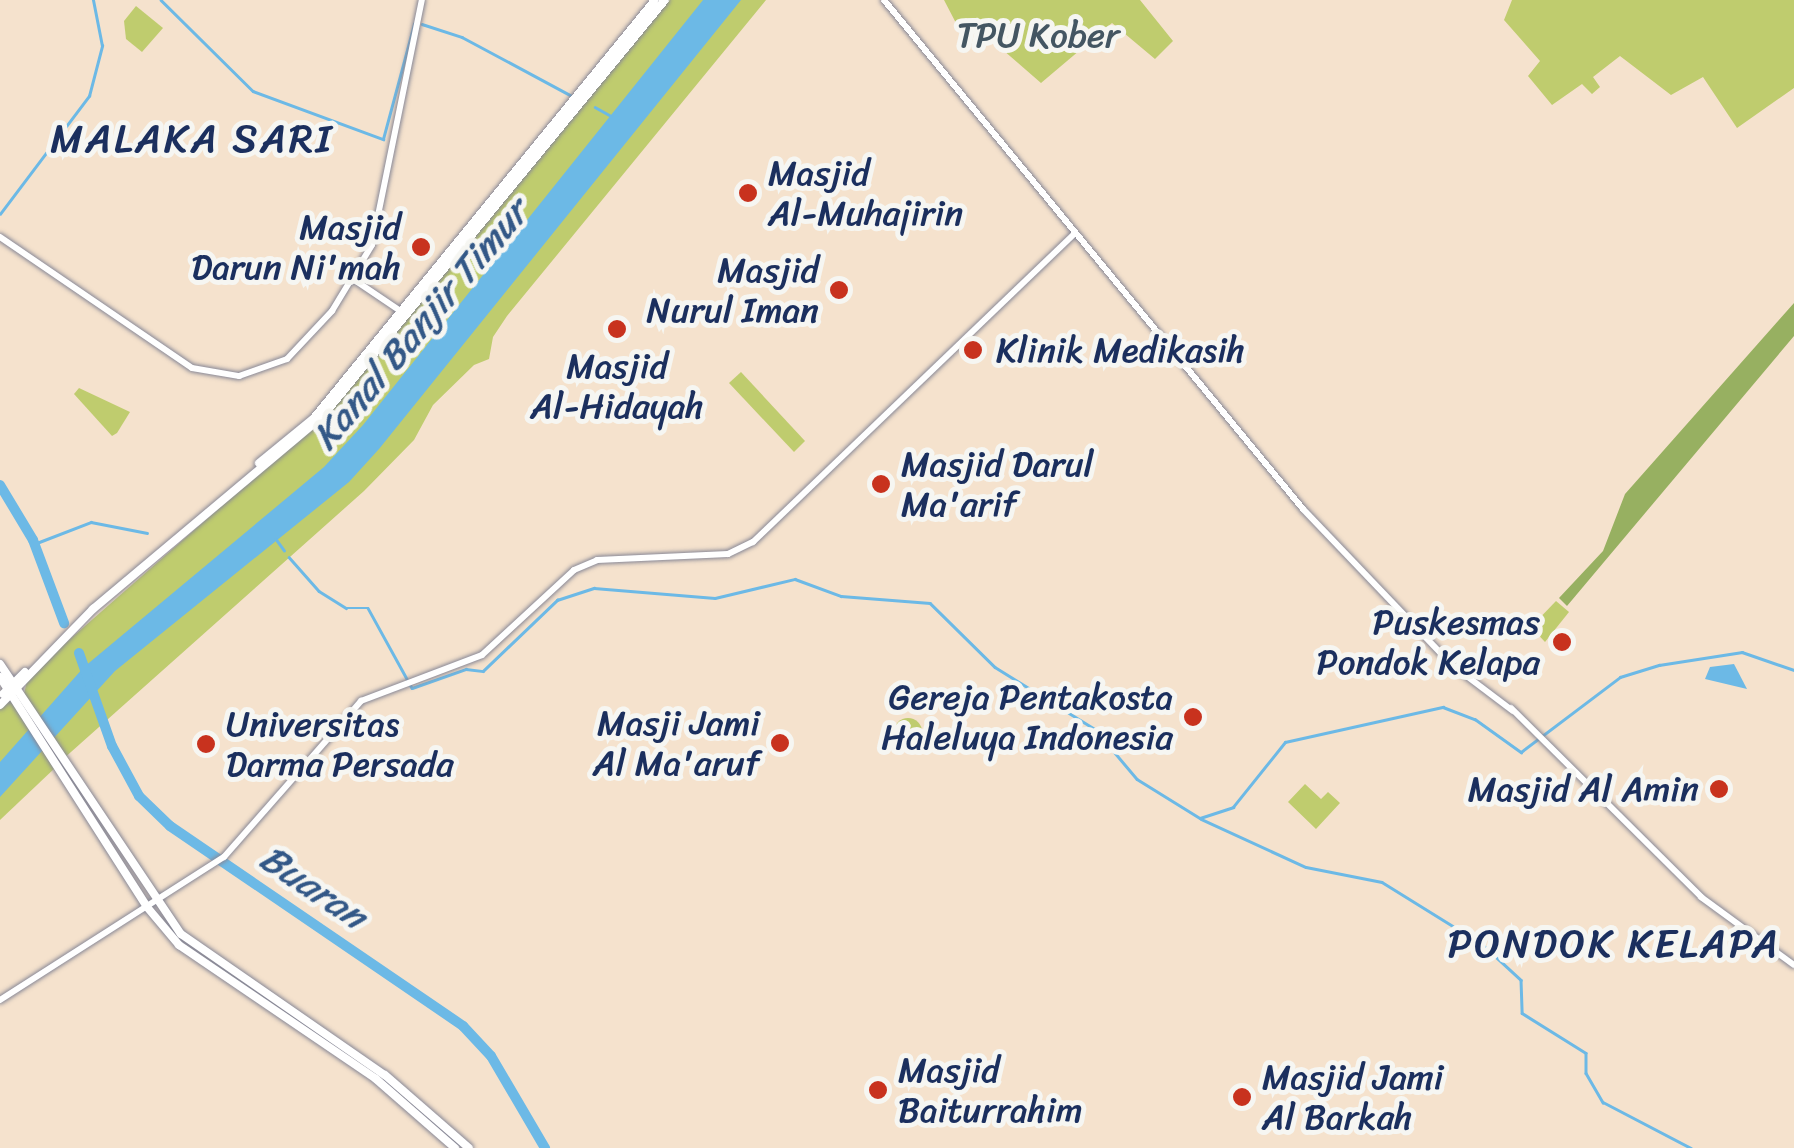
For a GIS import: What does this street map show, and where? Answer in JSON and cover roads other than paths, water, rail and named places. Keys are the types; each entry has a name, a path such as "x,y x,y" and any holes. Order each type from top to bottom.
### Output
{"main road":[{"path":"81,617 321,418 650,12 654,0"},
{"path":"16,691 60,638 165,540 314,418 650,12 665,0"},
{"path":"1,701 16,691 60,638"},
{"path":"0,664 16,691 22,712 156,901 213,960 385,1074 469,1148"},
{"path":"0,677 30,704 56,760 147,907 190,954 363,1070 456,1148"}],"street":[{"path":"0,237 168,356 214,374 255,373 287,360 353,279 372,245 422,0"},
{"path":"884,0 961,86 1074,234 1302,508 1449,661 1513,711 1701,897 1794,966"},
{"path":"0,1000 224,857 361,702 411,678 482,655 590,562 728,554 754,542 1074,234"},
{"path":"353,279 402,312"}],"water":[{"path":"703,0 741,0 379,449 349,482 115,671 0,797 0,762 84,667 324,467 363,425"},
{"path":"1734,664 1747,689 1705,679 1710,667"}],"waterway":[{"path":"0,214 89,96 102,46 93,0"},
{"path":"161,0 253,91 383,139 414,24"},
{"path":"422,24 462,37 570,95"},
{"path":"595,107 611,116"},
{"name":"Buaran","path":"0,485 33,540 64,623"},
{"path":"34,544 91,522 147,533"},
{"path":"276,539 284,550"},
{"path":"289,557 319,591 346,608 368,608 412,688 466,669 483,671 557,600 594,588 715,598 795,579 841,596 930,603 995,667 1095,729 1137,779 1200,818 1233,807 1285,742 1443,707 1475,719 1521,752 1620,677 1659,665 1742,652 1794,670"},
{"name":"Buaran","path":"79,653 112,746 139,796 170,826 463,1026 491,1056 545,1148"},
{"path":"1201,819 1306,867 1382,882 1482,944 1521,980 1522,1013 1586,1053 1586,1073 1603,1102 1691,1148"}],"place":[{"name":"Masjid Al-Muhajirin","path":"748,193"},
{"name":"Masjid Darun Ni'mah","path":"421,247"},
{"name":"Masjid Nurul Iman","path":"839,290"},
{"name":"Masjid Al-Hidayah","path":"617,329"},
{"name":"Klinik Medikasih","path":"973,350"},
{"name":"Masjid Darul Ma'arif","path":"881,484"},
{"name":"Puskesmas Pondok Kelapa","path":"1562,642"},
{"name":"Gereja Pentakosta Haleluya Indonesia","path":"1193,717"},
{"name":"Masji Jami Al Ma'aruf","path":"780,743"},
{"name":"Universitas Darma Persada","path":"206,744"},
{"name":"Masjid Al Amin","path":"1719,789"},
{"name":"Masjid Baiturrahim","path":"878,1090"},
{"name":"Masjid Jami Al Barkah","path":"1242,1097"}],"district":[{"name":"MALAKA SARI","path":"192,139"},
{"name":"PONDOK KELAPA","path":"1614,944"}],"park label":[{"name":"TPU Kober","path":"1038,35"}],"water label":[{"name":"Kanal Banjir Timur","path":"420,325"}]}
